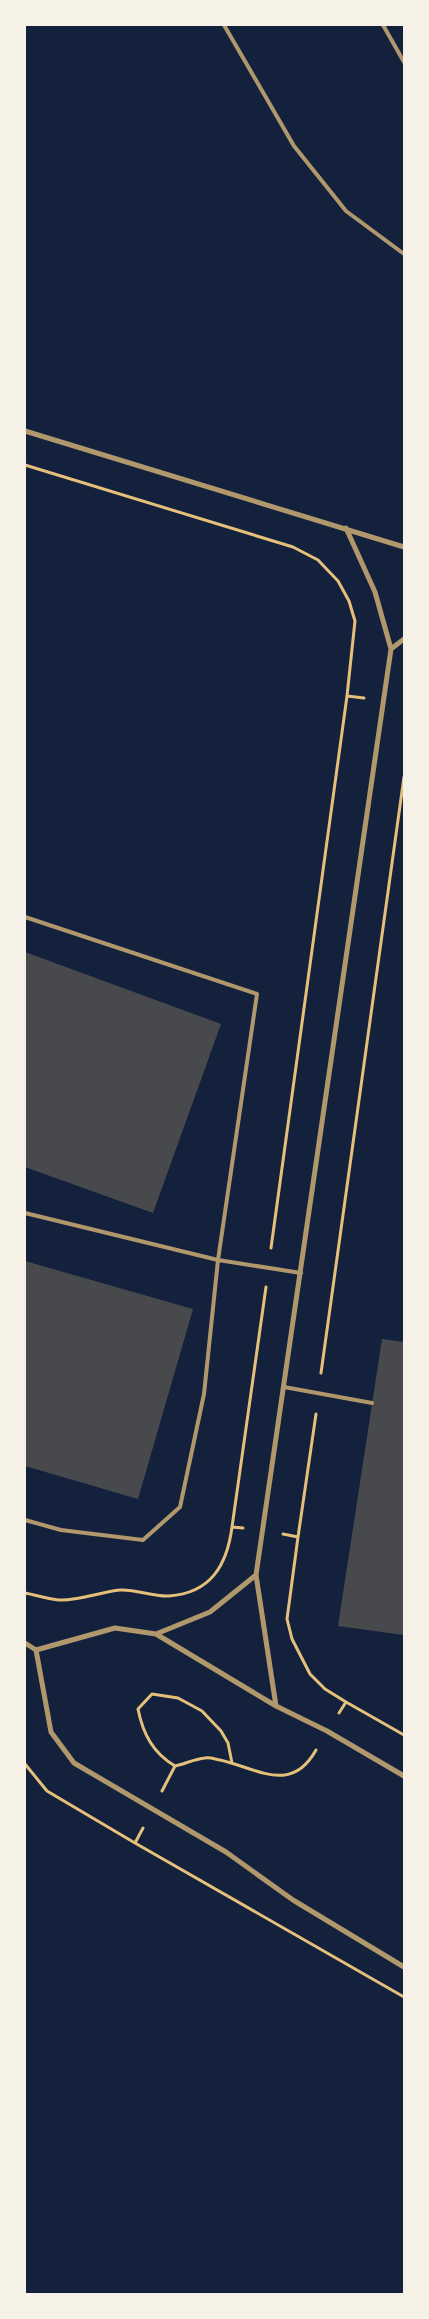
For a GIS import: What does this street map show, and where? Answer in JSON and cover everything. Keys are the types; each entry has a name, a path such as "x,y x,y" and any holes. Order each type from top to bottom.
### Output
{"street":[{"path":"25,431 404,547"},
{"path":"276,1706 256,1575 391,650 374,592 346,528"},
{"path":"391,650 404,638"},
{"path":"156,1634 210,1612 256,1575"},
{"path":"36,1650 115,1628 156,1634 276,1706 327,1731 404,1776"},
{"path":"25,1643 36,1650 51,1732 74,1763 226,1852 293,1900 404,1967"}],"lane":[{"path":"224,25 294,146 346,211 404,254"},
{"path":"383,25 404,62"},
{"path":"25,917 257,994 218,1260 204,1394 180,1507 143,1540 61,1530 25,1520"},
{"path":"25,1213 218,1260 300,1273"},
{"path":"284,1387 372,1403"}],"path":[{"path":"25,465 293,547 318,560 338,581 349,601 355,621 347,696 232,1527"},
{"path":"298,1537 404,777"},
{"path":"232,1763 228,1744 221,1731 202,1711 178,1698 152,1694 138,1709 141,1726 159,1757 175,1766 205,1757 232,1763 263,1774 287,1775 308,1764 346,1702 404,1736"},
{"path":"25,1764 47,1791 404,1997"},
{"path":"135,1843 175,1766"}],"building":[{"path":"25,952 221,1024 153,1213 25,1167"},
{"path":"25,1261 193,1309 138,1499 25,1466"},
{"path":"382,1339 404,1342 404,1635 338,1626"}]}
